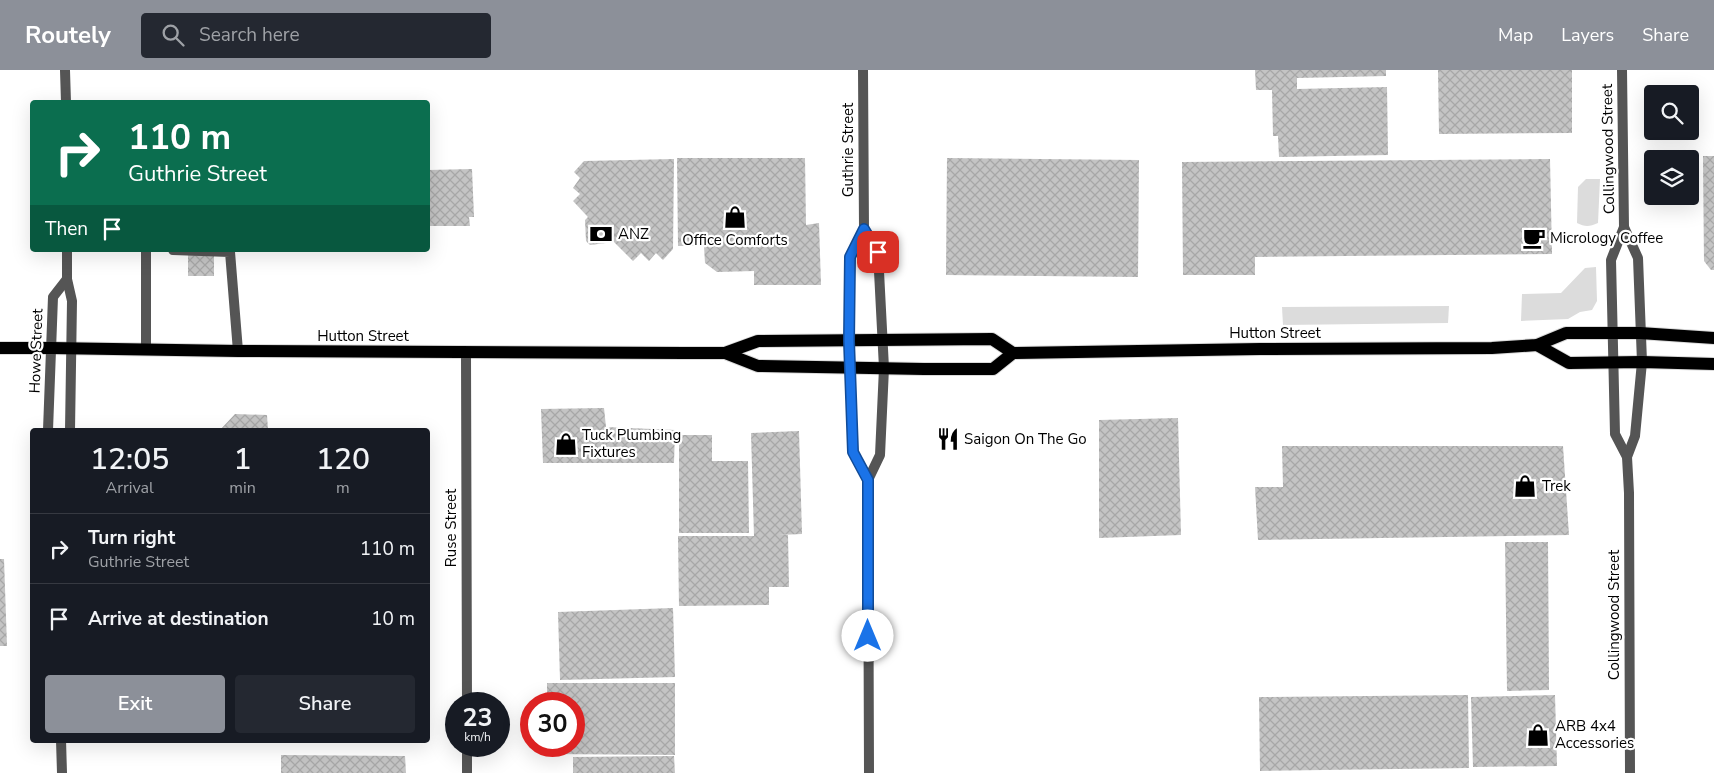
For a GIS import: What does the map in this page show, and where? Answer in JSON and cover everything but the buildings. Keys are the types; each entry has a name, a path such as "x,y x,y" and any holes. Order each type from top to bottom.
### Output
{"main road":[{"name":"Hutton Street","path":"0,348 466,353 725,353 758,341 992,339 1013,353 1492,348 1537,345 1566,333 1640,333 1714,338"},
{"path":"1537,345 1568,363 1614,364 1642,362 1714,364"},
{"name":"Hutton Street","path":"725,353 758,366 993,369 1013,353"}],"street":[{"path":"66,70 66,100"},
{"name":"Guthrie Street","path":"863,70 864,229 850,257 849,341 853,452 868,480"},
{"name":"Collingwood Street","path":"1622,70 1624,227 1611,260 1615,434 1627,457"},
{"name":"Collingwood Street","path":"1624,227 1638,258 1642,362 1635,436 1627,457 1629,493 1630,773"},
{"name":"Guthrie Street","path":"864,229 878,252 884,368 880,455 868,480 869,773"},
{"path":"67,252 67,279 72,301 70,428"},
{"path":"146,252 146,349"},
{"path":"230,252 238,351"},
{"name":"Howe Street","path":"48,428 53,297 67,279"},
{"name":"Ruse Street","path":"466,353 467,692"},
{"path":"61,743 62,773"},
{"path":"467,757 467,773"}],"shaded area":[{"path":"1586,179 1600,179 1598,223 1587,226 1577,223 1578,187"},
{"path":"1596,267 1597,301 1592,310 1580,312 1568,319 1521,321 1522,294 1561,293 1585,268"},
{"path":"1449,306 1448,323 1283,325 1282,307"}],"place":[{"name":"Office Comforts","path":"735,217"},
{"name":"ANZ","path":"601,234"},
{"name":"Micrology Coffee","path":"1534,238"},
{"name":"Saigon On The Go","path":"948,439"},
{"name":"Tuck Plumbing Fixtures","path":"566,444"},
{"name":"Trek","path":"1525,486"},
{"name":"ARB 4x4 Accessories","path":"1538,735"}],"route":[{"path":"868,636 868,480 853,452 849,341 850,257 864,229 878,252"}]}
